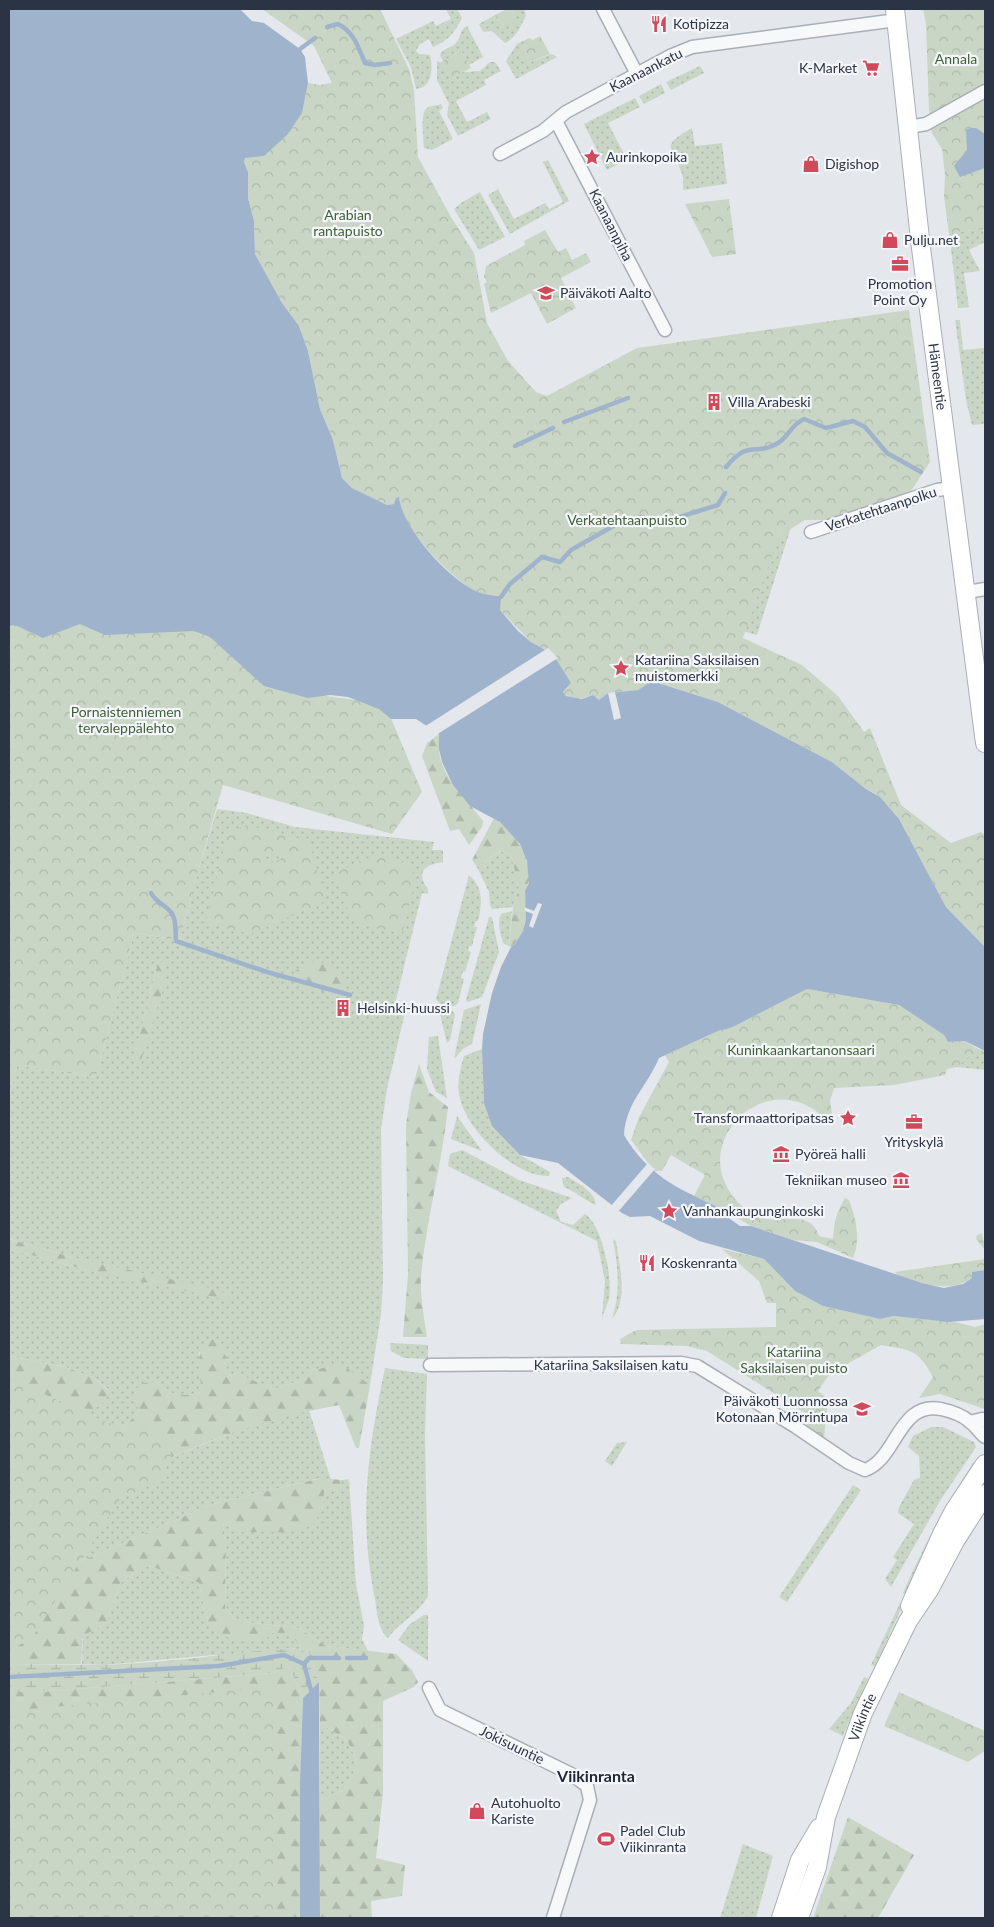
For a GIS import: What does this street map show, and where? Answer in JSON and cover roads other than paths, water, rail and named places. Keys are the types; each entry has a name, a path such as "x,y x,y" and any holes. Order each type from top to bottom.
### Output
{"main road":[{"name":"Hämeentie","path":"896,14 919,229 985,742"},
{"name":"Viikintie","path":"908,1621 911,1603 942,1534 954,1511 985,1464"},
{"name":"Viikintie","path":"799,1918 817,1867 826,1817 864,1713 908,1621 929,1590 955,1540 985,1494"},
{"name":"Viikintie","path":"781,1918 800,1860 826,1817"}],"street":[{"path":"602,9 637,74"},
{"name":"Kaanaankatu","path":"500,154 543,131 566,112 692,47 896,14"},
{"path":"909,127 926,124 985,91"},
{"name":"Kaanaanpiha","path":"556,121 665,330"},
{"name":"Verkatehtaanpolku","path":"811,532 937,490 952,488"},
{"path":"967,592 985,590"},
{"name":"Katariina Saksilaisen katu","path":"430,1365 681,1363 697,1366 796,1427 857,1468 865,1470 880,1462 907,1420 925,1410 944,1410 970,1422 985,1437"},
{"name":"Katariina Saksilaisen katu","path":"970,1422 982,1419 985,1421"},
{"name":"Jokisuuntie","path":"429,1688 440,1710 571,1774 587,1786 590,1800 554,1918"}],"water":[{"path":"9,9 240,9 252,21 264,23 300,49 305,57 308,83 302,113 287,135 264,156 245,158 244,162 248,172 248,198 254,221 255,254 282,303 299,326 308,351 320,409 333,440 342,478 352,488 387,505 394,504 396,498 399,497 402,509 418,538 441,565 466,586 484,594 501,597 500,610 518,631 556,659 571,683 563,692 566,696 582,699 593,695 599,700 608,693 638,690 652,681 718,702 832,762 866,789 880,797 899,819 946,907 985,947 985,1051 965,1041 948,1042 944,1035 899,1005 807,989 731,1028 718,1031 659,1058 633,1104 624,1135 642,1160 653,1170 675,1186 716,1206 716,1209 740,1226 751,1226 922,1283 944,1288 963,1284 972,1278 972,1272 985,1270 985,1319 949,1322 894,1316 880,1319 823,1306 795,1291 764,1259 699,1241 650,1216 630,1217 622,1213 558,1163 520,1155 492,1126 484,1103 483,1034 492,993 501,967 511,947 523,931 526,920 525,891 529,883 527,861 520,844 500,822 470,806 453,785 442,762 439,749 439,734 416,719 391,719 379,709 348,697 330,695 308,698 264,686 210,637 194,631 105,635 80,624 43,638 15,625 9,626"},
{"path":"976,128 985,134 985,168 960,177 954,166 967,150 966,130"},
{"path":"319,1682 320,1918 300,1918 300,1781 303,1698"}],"waterway":[{"path":"327,27 338,24 348,31 355,40 365,63 375,65 390,63"},
{"path":"300,49 315,38"},
{"path":"564,422 628,398"},
{"path":"726,467 734,458 747,450 764,449 778,443 795,425 804,419 826,428 853,421 865,427 887,453 921,472"},
{"path":"515,446 553,428"},
{"path":"501,597 510,584 542,557 560,562 571,550 615,525 641,517 660,523 718,505 725,493"},
{"path":"151,893 172,913 176,941 267,972 350,995"},
{"path":"9,1677 219,1666 284,1655 304,1664 312,1694"},
{"path":"304,1664 309,1658 339,1658"},
{"path":"347,1658 366,1658"}],"place":[{"name":"Kotipizza","path":"659,24"},
{"name":"K-Market","path":"871,68"},
{"name":"Aurinkopoika","path":"592,157"},
{"name":"Digishop","path":"811,164"},
{"name":"Pulju.net","path":"890,240"},
{"name":"Promotion Point Oy","path":"900,264"},
{"name":"Päiväkoti Aalto","path":"546,293"},
{"name":"Villa Arabeski","path":"714,402"},
{"name":"Katariina Saksilaisen muistomerkki","path":"621,668"},
{"name":"Helsinki-huussi","path":"343,1008"},
{"name":"Transformaattoripatsas","path":"848,1118"},
{"name":"Yrityskylä","path":"914,1122"},
{"name":"Pyöreä halli","path":"781,1154"},
{"name":"Tekniikan museo","path":"901,1180"},
{"name":"Vanhankaupunginkoski","path":"669,1211"},
{"name":"Koskenranta","path":"647,1263"},
{"name":"Päiväkoti Luonnossa Kotonaan Mörrintupa","path":"862,1409"},
{"name":"Autohuolto Kariste","path":"477,1811"},
{"name":"Padel Club Viikinranta","path":"606,1839"}],"district":[{"name":"Viikinranta","path":"596,1776"}],"park label":[{"name":"Annala","path":"956,59"},
{"name":"Arabian rantapuisto","path":"348,224"},
{"name":"Verkatehtaanpuisto","path":"627,520"},
{"name":"Pornaistenniemen tervaleppälehto","path":"126,720"},
{"name":"Kuninkaankartanonsaari","path":"801,1050"},
{"name":"Katariina Saksilaisen puisto","path":"794,1360"}]}
